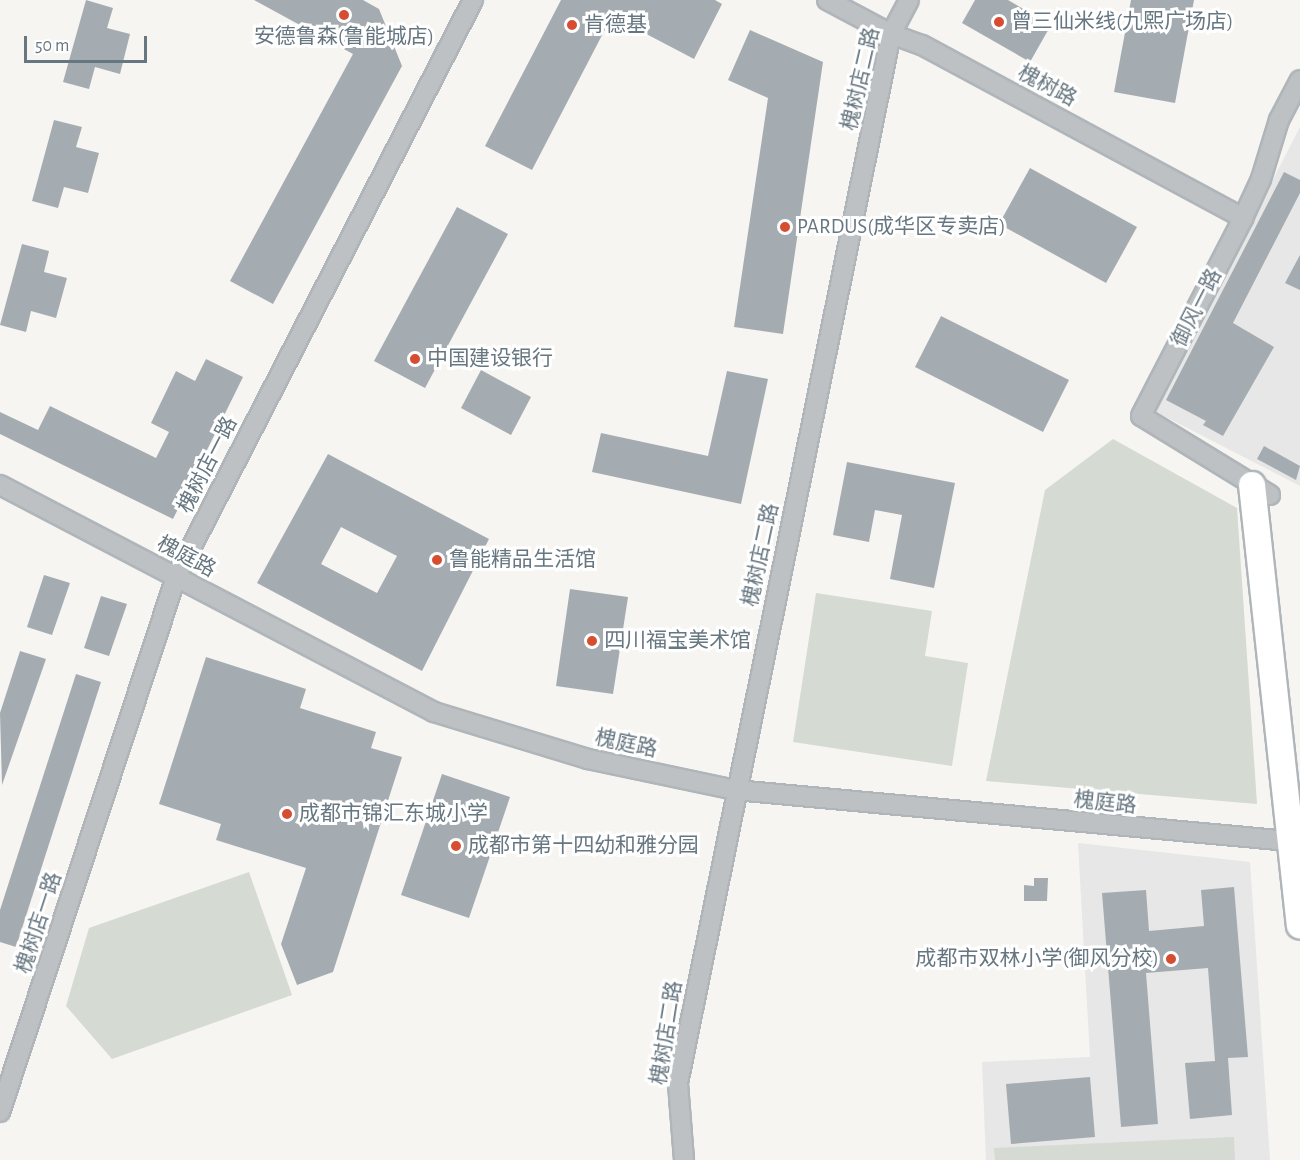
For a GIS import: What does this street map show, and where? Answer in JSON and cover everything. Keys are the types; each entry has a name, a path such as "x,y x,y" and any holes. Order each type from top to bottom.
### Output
{"main road":[{"path":"1261,490 1300,785"},
{"path":"1261,490 1295,843 1300,925"}],"street":[{"name":"槐树店一路","path":"0,1112 176,577 473,0"},
{"name":"槐树路","path":"827,0 891,34 922,45 1243,218"},
{"name":"槐树店二路","path":"684,1160 678,1083 735,790 891,34 909,0"},
{"name":"御风一路","path":"1261,490 1141,416 1243,218 1261,179 1279,120 1300,80"},
{"name":"槐庭路","path":"0,485 434,712 588,759 735,790 1295,843"}],"shaded area":[{"path":"1300,127 1300,486 1154,411"},
{"path":"1113,439 1237,508 1257,804 986,781 1045,490"},
{"path":"816,593 932,611 925,656 968,663 952,766 793,742"},
{"name":"成都市双林小学(御风分校)","path":"1078,843 1250,862 1270,1160 986,1160 982,1062 1090,1057"},
{"path":"249,872 292,995 112,1059 66,1006 89,928"},
{"path":"1234,1137 1235,1160 995,1160 994,1148"}],"building":[{"path":"86,0 113,8 107,28 130,34 120,74 95,67 89,89 63,82"},
{"path":"254,0 363,0 379,9 402,66 273,304 230,281 353,54"},
{"path":"561,0 715,0 722,4 694,59 612,16 532,170 485,146"},
{"path":"975,0 1008,0 1051,25 1030,62 962,23"},
{"path":"1131,0 1194,0 1175,103 1114,92"},
{"path":"750,30 823,62 783,334 734,327 768,98 728,80"},
{"path":"54,120 82,127 76,147 99,153 88,193 64,187 58,208 32,201"},
{"path":"1030,168 1137,227 1106,283 999,224"},
{"path":"1284,172 1300,180 1300,193 1233,323 1274,347 1223,436 1203,425 1206,421 1166,400"},
{"path":"457,207 508,234 425,388 374,361"},
{"path":"22,244 49,251 44,272 67,278 56,318 31,311 26,332 0,325"},
{"path":"1300,255 1300,290 1285,283"},
{"path":"941,316 1069,380 1043,432 915,367"},
{"path":"206,359 243,377 173,519 0,434 0,412 38,430 50,406 156,458 169,432 151,423 176,371 195,381"},
{"path":"481,370 531,397 511,435 461,408"},
{"path":"727,371 768,379 741,504 592,472 601,433 708,456"},
{"path":"1264,446 1300,466 1296,480 1257,459"},
{"name":"鲁能精品生活馆","path":"328,454 489,539 422,671 257,583","holes":["341,527 397,556 377,593 321,564"]},
{"path":"847,462 955,483 934,588 890,579 902,515 875,510 869,542 833,535"},
{"path":"44,575 70,583 52,635 27,627"},
{"name":"四川福宝美术馆","path":"570,589 628,597 613,694 556,686"},
{"path":"101,596 127,604 109,656 84,648"},
{"path":"20,651 46,659 2,785 0,713"},
{"name":"成都市锦汇东城小学","path":"206,657 306,689 300,708 376,732 371,748 402,757 333,972 297,985 281,944 306,868 216,840 221,824 159,804"},
{"path":"76,674 101,682 16,947 0,942 0,910"},
{"name":"成都市第十四幼和雅分园","path":"442,774 510,797 469,918 401,895"},
{"path":"1034,878 1048,878 1047,901 1024,901 1024,885 1034,886"},
{"path":"1234,887 1248,1057 1228,1058 1232,1115 1190,1119 1185,1063 1215,1061 1208,968 1146,973 1158,1124 1121,1127 1102,893 1146,890 1149,931 1204,926 1201,890"},
{"path":"1090,1077 1095,1137 1011,1144 1006,1084"}],"place":[{"name":"安德鲁森(鲁能城店)","path":"344,15"},
{"name":"曾三仙米线(九熙广场店)","path":"999,22"},
{"name":"肯德基","path":"572,25"},
{"name":"PARDUS(成华区专卖店)","path":"785,227"},
{"name":"中国建设银行","path":"415,359"},
{"name":"鲁能精品生活馆","path":"437,560"},
{"name":"四川福宝美术馆","path":"592,641"},
{"name":"成都市锦汇东城小学","path":"287,814"},
{"name":"成都市第十四幼和雅分园","path":"456,846"},
{"name":"成都市双林小学(御风分校)","path":"1171,959"}]}
